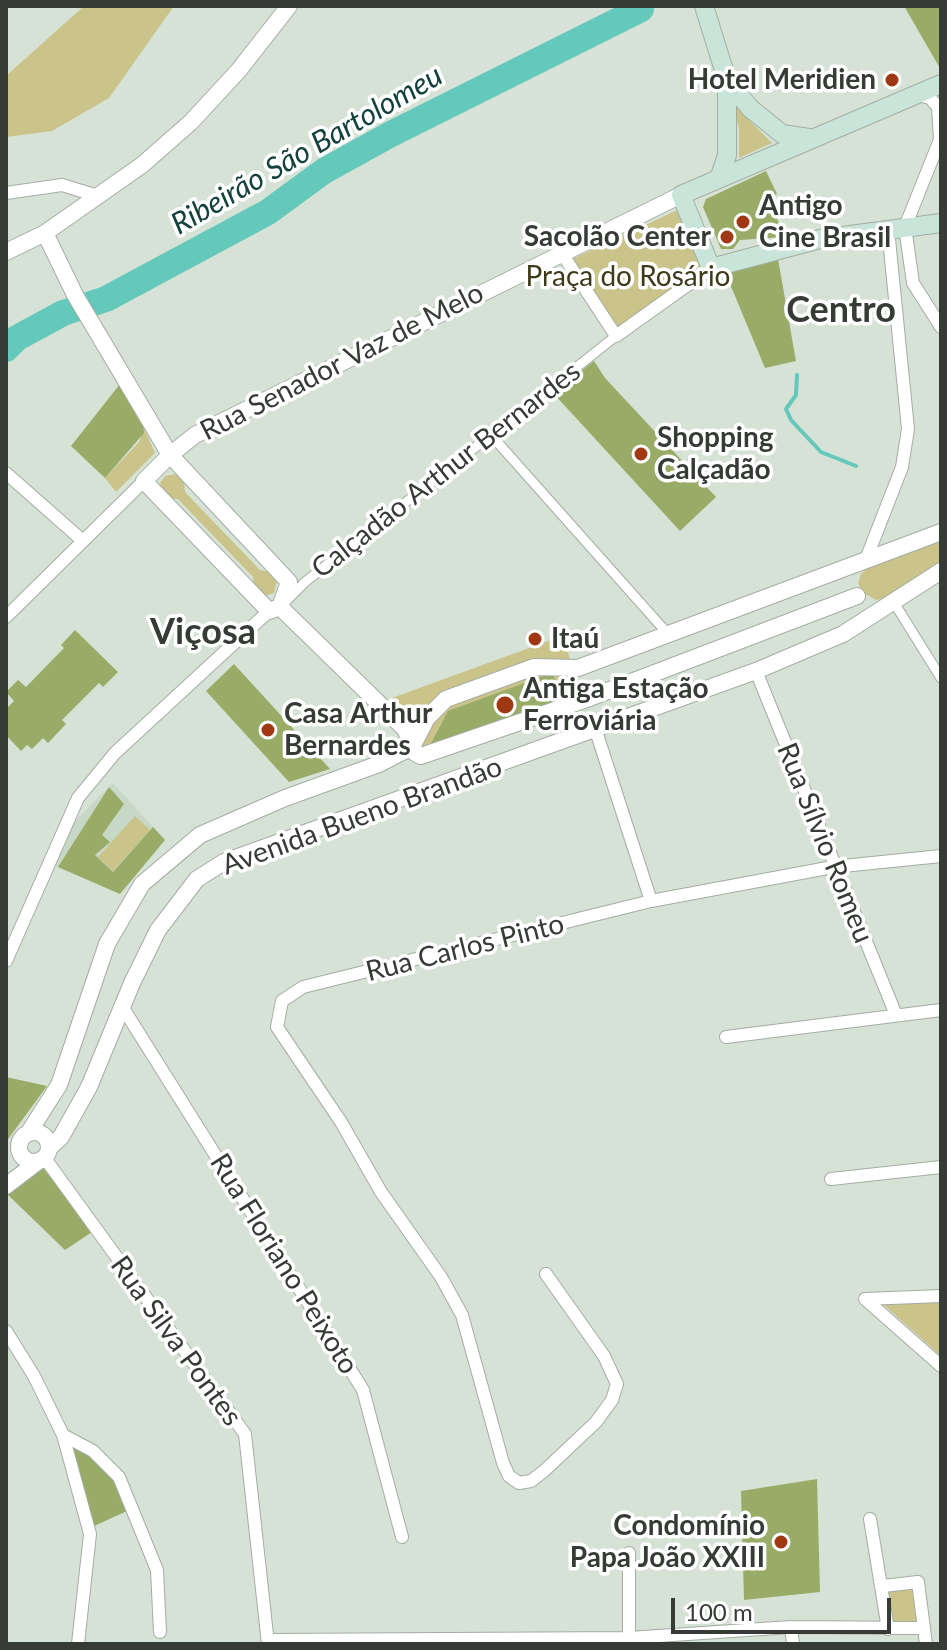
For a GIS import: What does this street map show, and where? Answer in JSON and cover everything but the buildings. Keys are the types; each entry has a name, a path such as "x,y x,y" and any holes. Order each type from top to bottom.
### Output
{"main road":[{"path":"704,6 727,80 727,144 720,176"},
{"path":"727,80 750,108 782,134 812,138"},
{"path":"941,84 681,195 711,268 820,239 941,223"}],"street":[{"path":"6,252 45,233 142,165 191,122 239,70 289,6"},
{"path":"918,95 930,98 938,107 940,138 896,228 908,429 902,467 865,562 855,574 857,596 870,606 890,603 941,678"},
{"path":"6,193 62,185 98,196"},
{"name":"Rua Senador Vaz de Melo","path":"144,481 195,435 681,195"},
{"path":"896,228 913,283 941,327"},
{"path":"6,961 78,798 115,753 274,609 289,582 170,455 84,311 45,233"},
{"path":"561,252 616,336 711,268"},
{"name":"Calçadão Arthur Bernardes","path":"274,609 616,336"},
{"path":"491,435 668,634"},
{"path":"6,473 83,541"},
{"path":"6,617 144,481 274,609 405,729 412,747 421,756 431,756 857,596"},
{"path":"18,1142 43,1135 44,1155 25,1159 18,1142 59,1085 107,944 142,884 200,835 285,798 379,764 412,747 427,718 446,699 534,667 578,668 941,532"},
{"name":"Avenida Bueno Brandão","path":"6,1186 61,1137 89,1087 158,930 197,879 224,862 596,731 756,671 843,634 941,571"},
{"name":"Rua Sílvio Romeu","path":"756,671 833,867 896,1015"},
{"path":"596,731 651,901"},
{"name":"Rua Carlos Pinto","path":"546,1274 604,1356 617,1384 612,1400 596,1422 544,1471 531,1481 519,1483 509,1476 483,1401 462,1315 441,1277 381,1192 341,1122 277,1027 282,1001 303,987 651,901 833,867 941,856"},
{"name":"Rua Floriano Peixoto","path":"123,1008 363,1390 402,1537"},
{"path":"726,1037 941,1010"},
{"name":"Rua Silva Pontes","path":"44,1155 245,1434 268,1642"},
{"path":"831,1179 941,1167"},
{"path":"941,1296 865,1299 941,1366"},
{"path":"6,1331 63,1435 90,1534 78,1644"},
{"path":"63,1435 93,1451 119,1477 157,1570 160,1632"},
{"path":"870,1519 888,1629"},
{"path":"629,1553 629,1638"},
{"path":"883,1586 918,1582 926,1644"},
{"path":"268,1642 629,1638 791,1627 924,1628"},
{"path":"791,1627 793,1644"}],"shaded area":[{"path":"113,783 165,840 120,894 53,865 71,825"}],"green space":[{"path":"84,6 174,6 109,98 52,131 6,137 6,76"},
{"path":"728,83 747,118 772,143 739,158 739,129"},
{"name":"Praça do Rosário","path":"686,206 710,268 617,333 566,262"},
{"path":"144,428 155,453 116,492 105,478 139,442"},
{"path":"176,474 184,482 185,492 260,570 270,572 277,580 274,593 265,596 254,588 253,577 178,499 168,499 160,483 165,476"},
{"path":"941,538 941,563 887,598 876,600 862,592 858,583 861,574 869,567"},
{"path":"562,636 584,698 422,755 414,726 403,706 392,698"},
{"path":"135,816 150,830 113,871 98,857"},
{"path":"939,1302 941,1356 884,1305"},
{"path":"916,1586 920,1623 889,1625 887,1588"}],"waterway":[{"name":"Ribeirão São Bartolomeu","path":"6,349 17,338 63,313 106,299 268,212 324,171 391,134 641,9"},
{"path":"797,375 796,395 786,409 791,420 821,452 856,466"}],"place":[{"name":"Hotel Meridien","path":"892,80"},
{"name":"Antigo Cine Brasil","path":"743,222"},
{"name":"Sacolão Center","path":"727,237"},
{"name":"Shopping Calçadão","path":"641,454"},
{"name":"Itaú","path":"535,639"},
{"name":"Antiga Estação Ferroviária","path":"505,705"},
{"name":"Casa Arthur Bernardes","path":"268,730"},
{"name":"Condomínio Papa João XXIII","path":"781,1542"}],"district":[{"name":"Centro","path":"841,310"},
{"name":"Viçosa","path":"203,632"}]}
